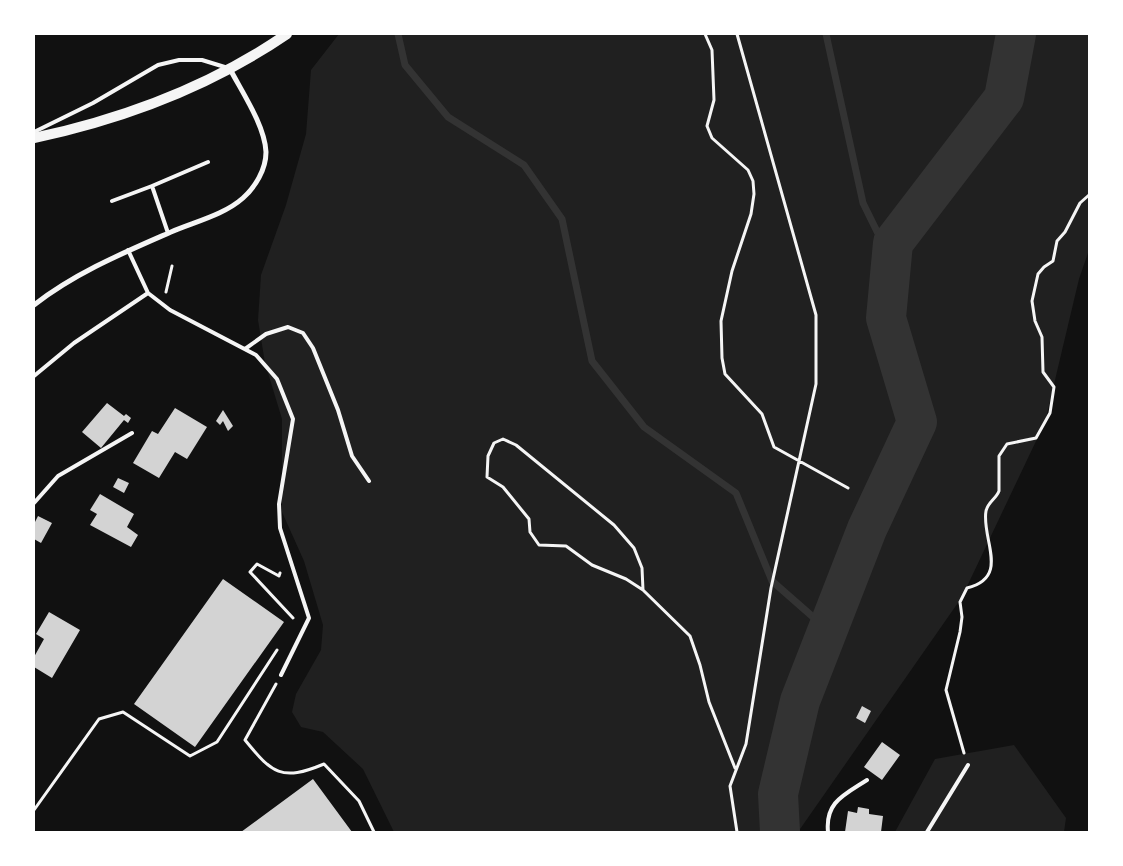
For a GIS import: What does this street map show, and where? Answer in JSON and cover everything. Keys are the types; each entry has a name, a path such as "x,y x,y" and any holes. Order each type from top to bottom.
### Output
{"main road":[{"path":"34,138 76,129 124,115 176,94 230,69 287,34"}],"street":[{"path":"34,305 77,275 128,250 230,208 254,188 262,172 266,153 263,138 230,69"}],"lane":[{"path":"34,132 93,103 158,66 179,60 202,60 230,69"},
{"path":"112,201 208,162"},
{"path":"152,186 168,233"},
{"path":"128,250 148,293 170,310 256,355 278,379 293,419 279,504 280,528 309,618 281,675"},
{"path":"34,376 74,343 148,293"},
{"path":"245,349 266,334 288,327 303,333 313,348 352,456 369,480"},
{"path":"34,503 58,476 132,433"},
{"path":"927,832 968,766"},
{"path":"828,832 827,816 831,807 839,798 866,780"}],"path":[{"path":"706,34 712,50 714,100 707,126 712,138 748,170 753,181 754,194 750,214 732,271 721,321 722,358 725,374 762,414 774,447 848,488"},
{"path":"737,34 816,315 816,384 774,576 746,744 730,786 737,832"},
{"path":"968,766 946,690 960,632 962,617 960,602 967,588 983,582 990,571 993,552 988,540 986,512 988,505 999,491 999,456 1007,444 1036,438 1050,413 1054,387 1043,372 1042,338 1035,320 1032,301 1038,274 1053,261 1057,240 1065,232 1080,203 1089,195"},
{"path":"644,590 642,568 634,548 614,526 516,445 503,438 494,443 488,456 487,477 503,487 529,519 530,532 539,545 566,546 592,565 626,579 644,590 690,636 700,665 709,702 736,769"},
{"path":"282,570 279,576 257,564 250,572 294,617 291,625"},
{"path":"34,810 98,719 123,712 190,756 217,742 282,642"},
{"path":"281,675 245,740 265,764 280,772 303,773 324,764 359,800 374,832"}],"shaded area":[{"path":"339,34 1089,34 1089,250 1079,279 1045,422 962,597 798,832 394,832 363,769 323,732 301,727 292,712 296,694 321,650 323,625 304,561 282,512 282,419 265,363 258,320 261,275 286,205 306,134 311,70"},
{"path":"1014,745 1066,818 1064,832 895,832 935,759"}],"building":[{"path":"107,403 124,416 126,414 131,418 128,423 124,420 101,448 82,432"},
{"path":"175,408 207,427 187,459 175,452 159,478 133,463 152,431 158,434"},
{"path":"223,410 233,426 228,431 223,421 220,425 216,421"},
{"path":"118,478 129,483 124,493 113,487"},
{"path":"100,494 134,514 127,527 138,535 131,547 90,525 97,514 90,510"},
{"path":"38,516 52,523 41,543 34,539 34,524"},
{"path":"223,579 284,622 195,747 134,704"},
{"path":"49,612 80,630 52,678 34,667 34,657 44,639 36,634"},
{"path":"862,706 871,711 865,723 856,718"},
{"path":"882,742 900,755 882,780 864,767"},
{"path":"313,779 352,832 241,832"},
{"path":"858,807 869,809 869,814 883,816 881,832 845,832 848,811 857,813"}],"waterway":[{"path":"398,34 405,65 448,117 524,165 562,219 592,361 644,427 736,493 772,581 829,631"},
{"path":"826,34 863,203 892,262"},
{"path":"780,832 778,794 800,701 867,529 917,422 886,318 893,243 1004,98 1016,34"}]}
